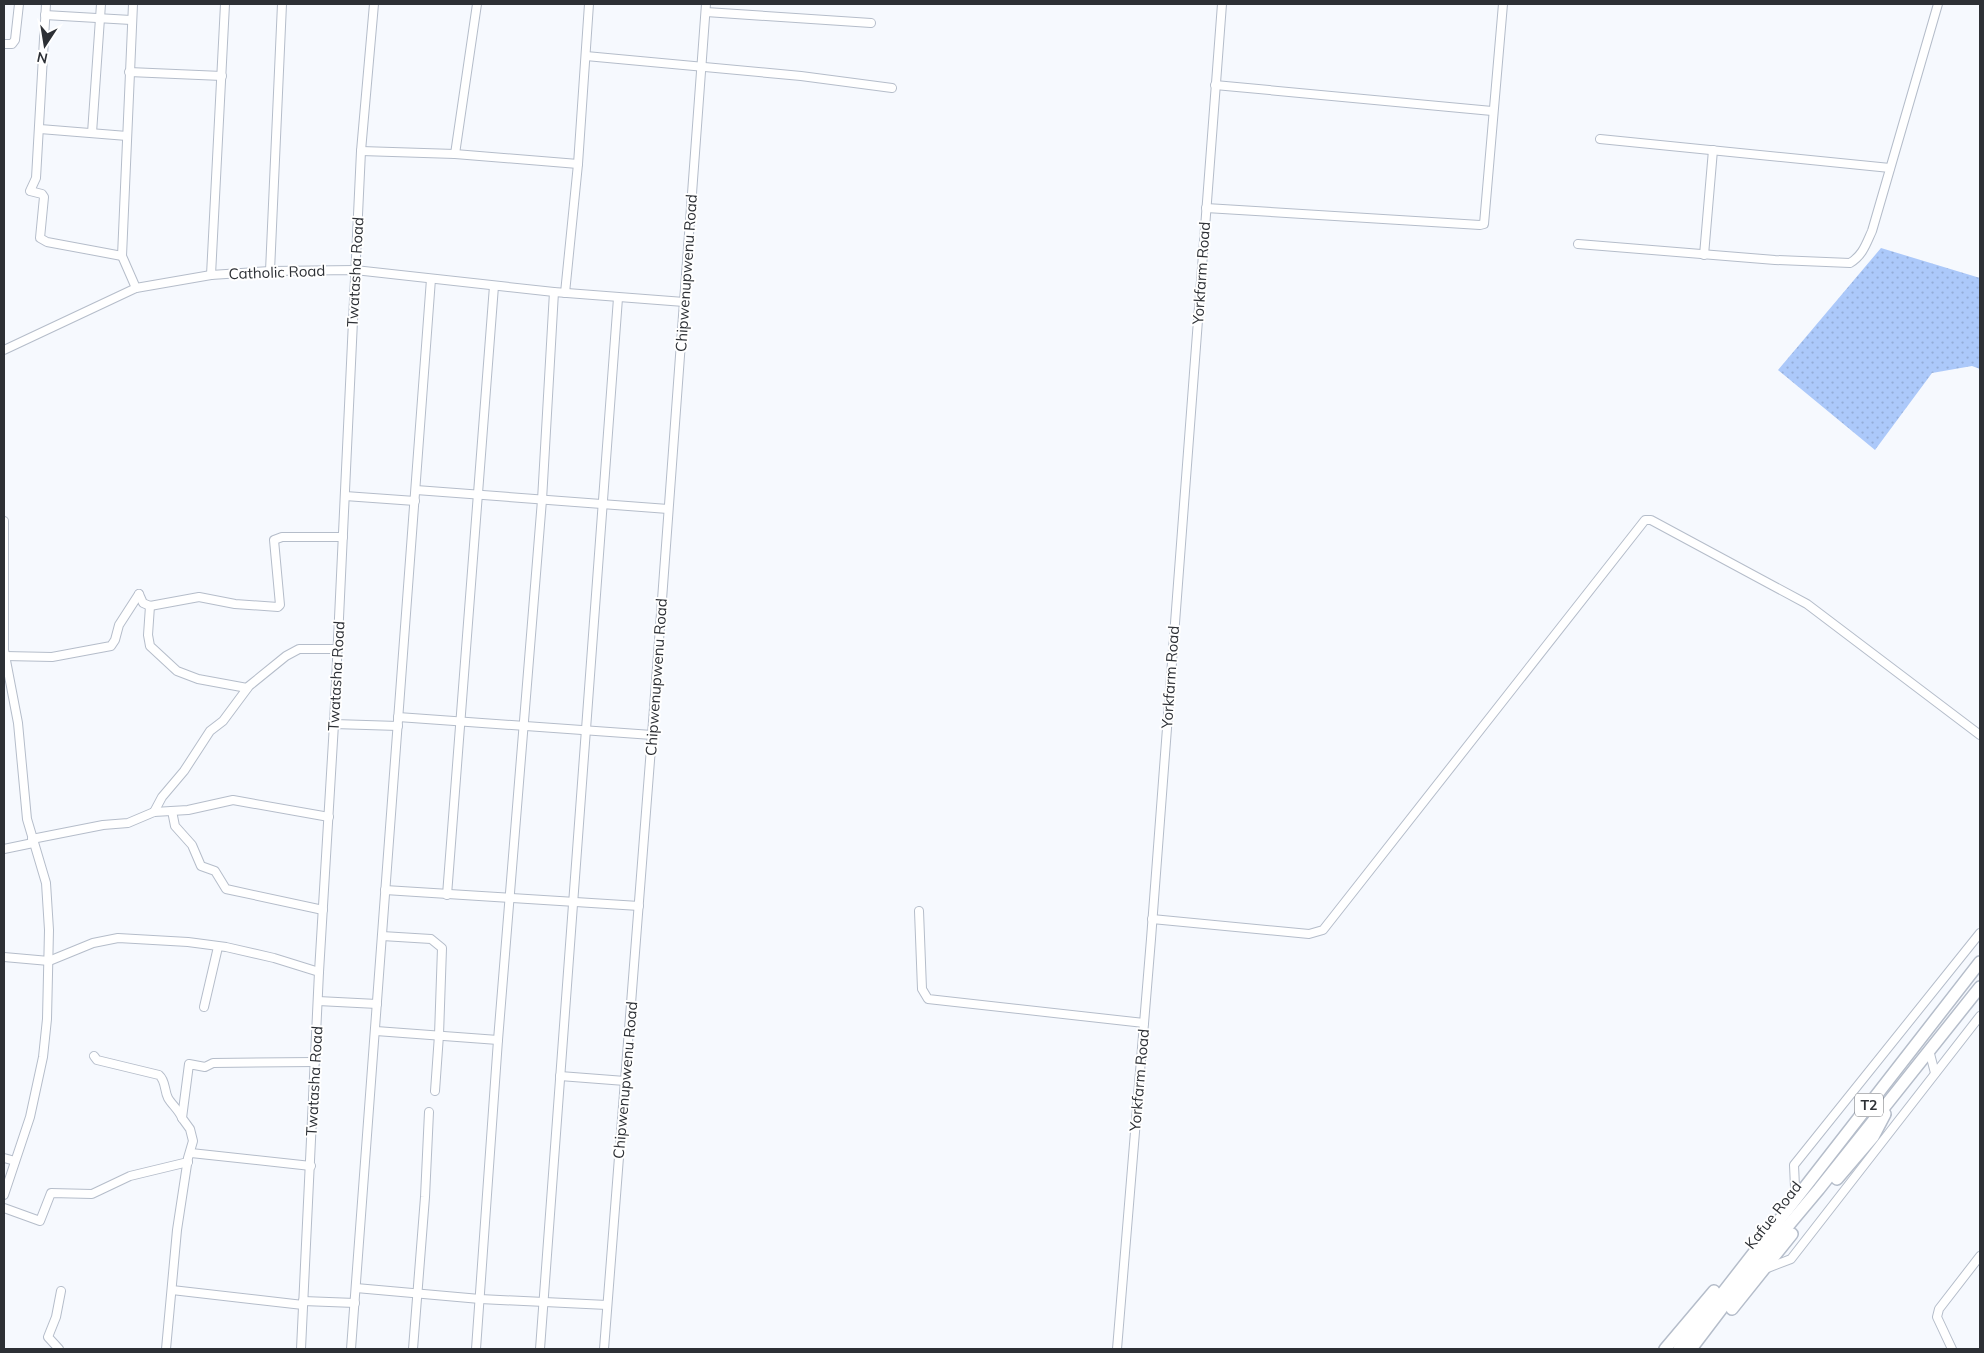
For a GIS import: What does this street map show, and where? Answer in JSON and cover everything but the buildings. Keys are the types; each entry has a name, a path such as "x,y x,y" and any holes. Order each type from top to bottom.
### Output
{"main road":[{"name":"Kafue Road","path":"1679,1349 1980,962"},
{"name":"Kafue Road","path":"1691,1349 1751,1270 1819,1189 1980,987"},
{"name":"Kafue Road","path":"1665,1349 1720,1284 1853,1114 1886,1084"},
{"name":"Kafue Road","path":"1700,1349 1829,1187 1873,1137 1896,1092"}],"street":[{"path":"4,44 12,44 15,40 19,4"},
{"path":"46,4 36,178 30,191 42,194 44,197 40,238 47,242 122,256"},
{"path":"92,132 98,18 101,4"},
{"path":"133,4 122,256 136,288"},
{"path":"211,275 225,4"},
{"path":"270,271 282,4"},
{"name":"Twatasha Road","path":"301,1349 319,972 338,649 361,151 374,4"},
{"path":"455,154 477,4"},
{"path":"565,293 578,164 589,4"},
{"name":"Yorkfarm Road","path":"1117,1349 1144,1023 1222,4"},
{"path":"1206,208 1480,225 1486,220 1492,110 1503,4"},
{"path":"1578,244 1704,255 1850,264 1862,253 1872,231 1938,4"},
{"path":"706,8 871,23"},
{"name":"Chipwenupwenu Road","path":"604,1349 706,8"},
{"path":"45,15 131,20"},
{"path":"586,56 800,76 892,88"},
{"path":"129,72 222,76"},
{"path":"1215,85 1492,110"},
{"path":"40,129 127,136"},
{"path":"1600,139 1890,168"},
{"path":"1704,255 1713,150"},
{"path":"361,151 455,154 578,164"},
{"name":"Catholic Road","path":"4,350 136,288 211,275 270,271 355,270 554,292 684,302"},
{"path":"351,1349 431,279"},
{"path":"447,895 494,286"},
{"path":"476,1349 498,1040 542,500 554,292"},
{"path":"540,1349 618,298"},
{"path":"416,490 668,509"},
{"path":"345,496 415,501"},
{"path":"1152,918 1309,934 1323,930 1645,520 1650,520 1699,545 1808,604 1980,735"},
{"path":"4,521 5,656 18,723 27,819 46,883 49,930 44,1058 30,1118 4,1195"},
{"path":"5,656 52,657 110,646 115,640 119,625 139,594 143,603 150,606 199,597 235,604 278,607 280,604 274,540 282,537 343,537"},
{"path":"150,606 148,635 150,646 177,671 198,678 247,688"},
{"path":"154,812 162,797 184,771 210,731 228,716 247,688 271,667 299,649 338,649"},
{"path":"398,716 652,735"},
{"path":"334,724 398,726"},
{"path":"4,850 33,841 103,825 128,823 154,812 172,812 222,801 242,800 329,817"},
{"path":"172,812 175,826 181,835 192,845 201,866 215,870 226,889 323,910"},
{"path":"385,890 639,906"},
{"path":"919,911 922,989 923,994 928,999 1144,1023"},
{"path":"1795,1187 1794,1165 1980,933"},
{"path":"382,936 431,939 440,944 442,952 435,1091"},
{"path":"4,957 48,961 93,943 118,938 218,946 260,955 319,972"},
{"path":"204,1007 218,946"},
{"path":"318,1001 377,1004"},
{"path":"1763,1270 1791,1259 1980,1016"},
{"path":"376,1031 498,1040"},
{"path":"1929,1050 1935,1072"},
{"path":"94,1056 97,1060 159,1075 163,1078 169,1100 180,1111 192,1135 192,1153 188,1162 176,1237 166,1349"},
{"path":"182,1118 190,1064 205,1067 213,1064 315,1062"},
{"path":"560,1076 625,1081"},
{"path":"413,1349 428,1166 429,1112"},
{"path":"192,1153 311,1166"},
{"path":"4,1158 15,1161"},
{"path":"4,1208 40,1221 51,1193 92,1194 130,1176 188,1162"},
{"path":"1952,1349 1937,1317 1939,1309 1980,1256"},
{"path":"356,1288 480,1299 544,1301 607,1306"},
{"path":"172,1290 303,1303 355,1303"},
{"path":"59,1349 48,1337 56,1317 62,1291"}],"shaded area":[{"path":"1881,248 1980,278 1980,369 1972,366 1932,373 1875,450 1778,370"}]}
